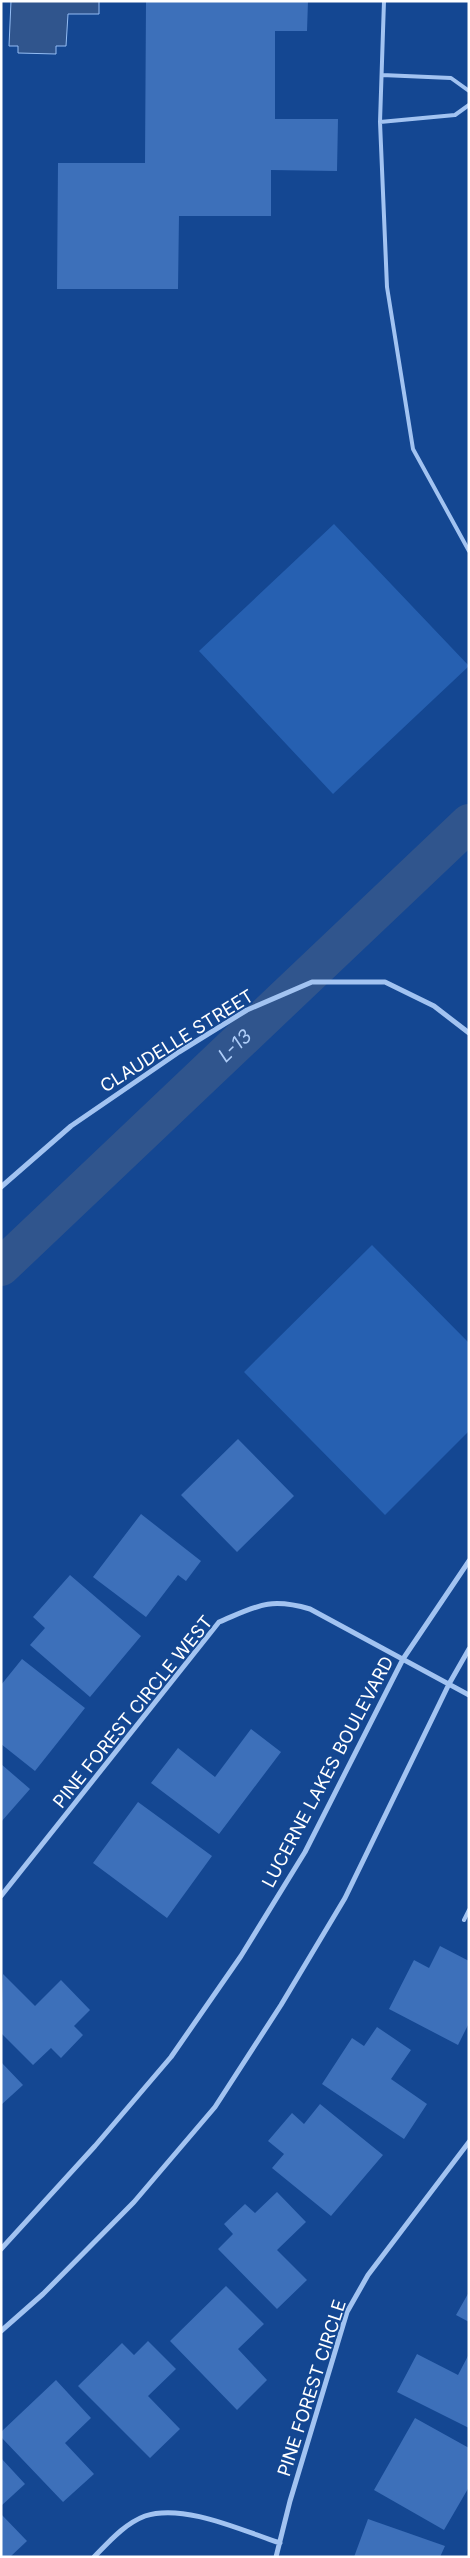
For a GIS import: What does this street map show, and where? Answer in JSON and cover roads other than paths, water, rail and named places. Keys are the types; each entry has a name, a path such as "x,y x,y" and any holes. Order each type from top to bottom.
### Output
{"street":[{"name":"CLAUDELLE STREET","path":"1,1187 71,1126 179,1052 247,1010 312,982 385,982 434,1006 469,1033"},
{"name":"LUCERNE LAKES BOULEVARD","path":"1,2249 95,2146 170,2058 241,1956 306,1852 403,1658 469,1561"},
{"name":"PINE FOREST CIRCLE WEST","path":"1,1896 219,1622 260,1605 286,1602 310,1609 448,1684"},
{"path":"1,2332 43,2294 134,2202 215,2107 281,2005 345,1898 448,1684 469,1649"},
{"path":"448,1684 469,1695"},
{"name":"PINE FOREST CIRCLE","path":"276,2557 290,2501 347,2312 368,2275 469,2142"},
{"path":"94,2557 123,2528 146,2516 171,2512 197,2516 280,2543"}],"lane":[{"path":"384,1 380,122 387,287 413,449 469,551"},
{"path":"382,75 451,78 469,91"},
{"path":"380,122 455,115 469,105"},
{"path":"464,1920 469,1910"}],"waterway":[{"name":"L-13","path":"1,1267 469,823"}]}
